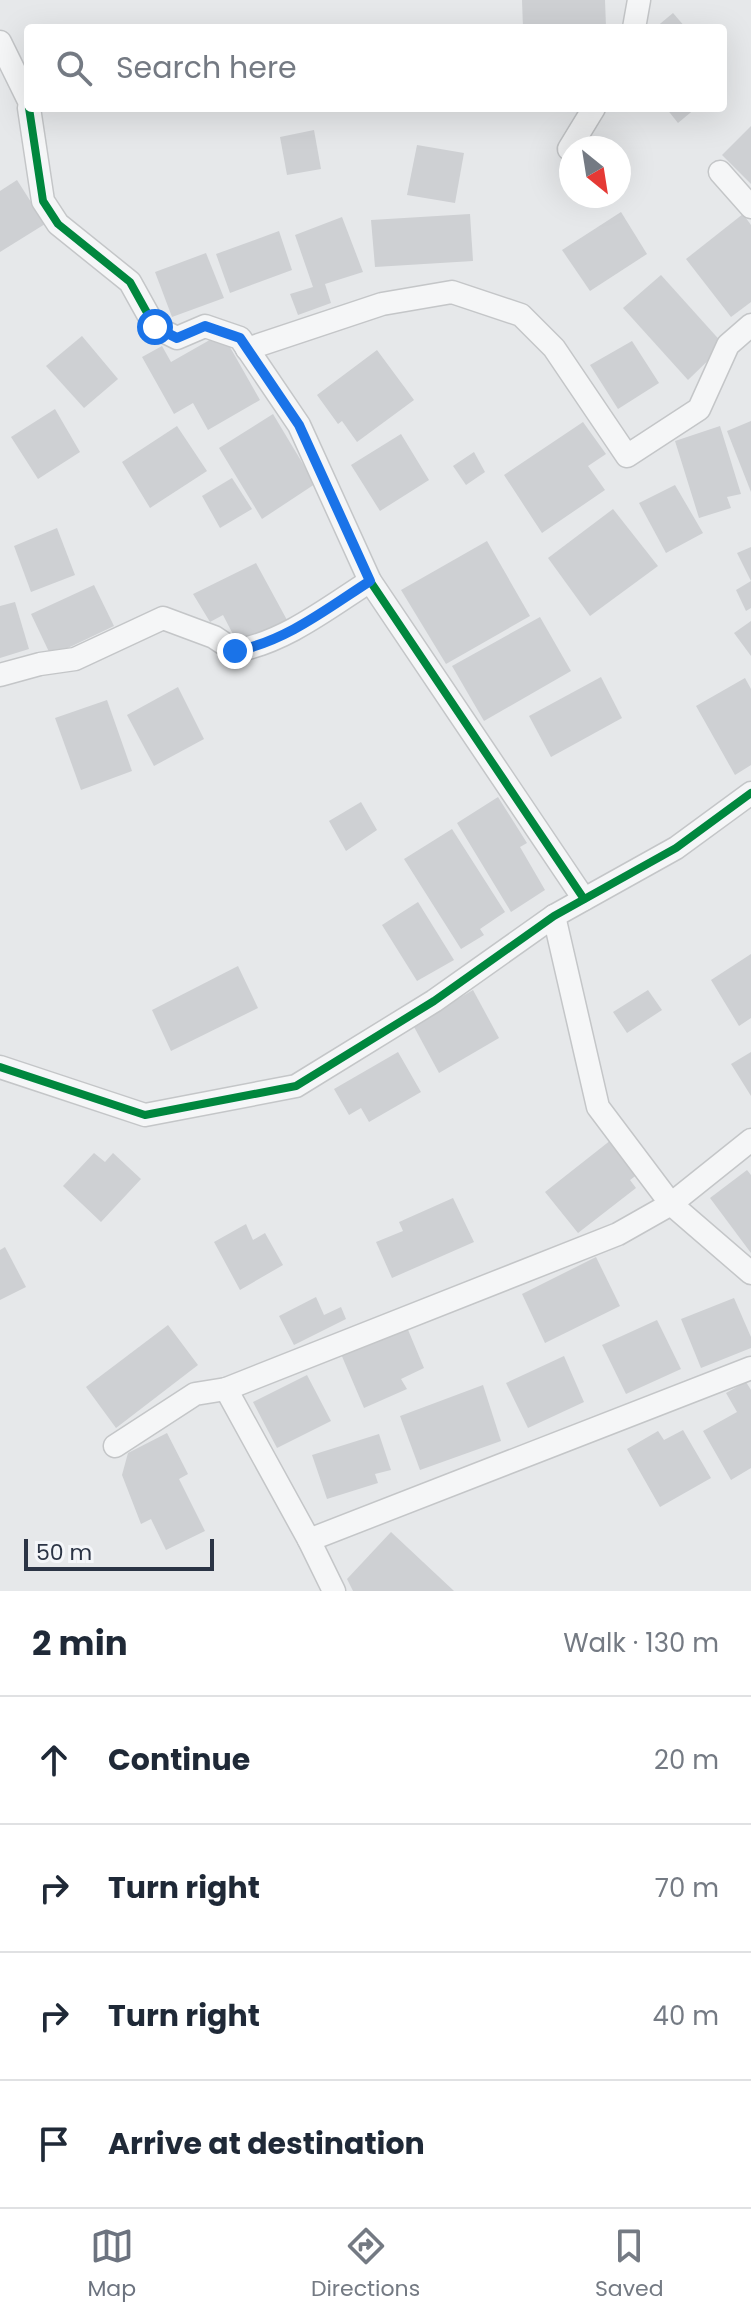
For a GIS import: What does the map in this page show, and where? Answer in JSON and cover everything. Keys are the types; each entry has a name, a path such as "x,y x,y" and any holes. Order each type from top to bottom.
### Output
{"street":[{"path":"635,24 639,0"},
{"path":"0,43 24,91"},
{"path":"30,112 43,201 58,224 130,282 155,327 177,338 205,326 240,338 299,425 370,581 584,899"},
{"path":"577,136 592,112"},
{"path":"720,172 751,207"},
{"path":"247,349 382,304 452,292 521,315 554,348 627,456 699,409 728,345 749,333"},
{"path":"0,675 40,664 75,659 163,618 214,637 235,651 258,647 310,621 370,581"},
{"path":"0,1067 145,1115 296,1086 434,1001 554,916 676,848 751,793"},
{"path":"554,916 598,1107 671,1204 751,1273"},
{"path":"115,1446 195,1394 226,1389 618,1234 671,1204 751,1140"},
{"path":"309,1540 751,1368"},
{"path":"226,1389 334,1591"}],"building":[{"path":"522,0 605,0 606,24 523,24"},
{"path":"673,13 683,24 660,24"},
{"path":"669,112 691,112 678,123"},
{"path":"751,126 751,184 722,155"},
{"path":"314,130 321,169 287,175 280,137"},
{"path":"417,145 464,153 455,203 407,195"},
{"path":"17,180 45,224 0,252 0,191"},
{"path":"621,212 647,254 590,291 562,250"},
{"path":"470,214 473,261 375,267 371,220"},
{"path":"743,214 751,225 751,302 731,317 686,259"},
{"path":"342,217 363,272 325,284 331,303 298,315 290,294 313,287 295,235"},
{"path":"279,231 292,270 230,293 216,254"},
{"path":"206,253 224,298 172,317 155,272"},
{"path":"661,275 724,345 688,380 623,308"},
{"path":"222,333 260,400 208,430 193,403 174,414 142,357 162,346 171,362"},
{"path":"82,336 118,379 84,408 46,366"},
{"path":"632,341 659,383 618,409 590,365"},
{"path":"377,350 414,400 357,442 342,421 338,424 317,395"},
{"path":"55,409 80,452 38,479 11,437"},
{"path":"273,414 315,484 262,519 219,448"},
{"path":"751,421 751,492 727,431"},
{"path":"583,422 606,454 588,466 605,490 542,533 504,475"},
{"path":"177,426 207,471 150,508 122,462"},
{"path":"720,426 741,494 727,497 731,508 699,518 675,441"},
{"path":"401,434 429,480 380,511 351,465"},
{"path":"474,452 485,472 466,485 453,466"},
{"path":"232,478 252,509 220,528 202,496"},
{"path":"675,485 703,533 666,553 639,503"},
{"path":"613,509 658,566 590,616 548,558"},
{"path":"57,528 75,575 31,592 14,546"},
{"path":"487,541 530,616 446,664 401,590"},
{"path":"751,547 751,581 737,553"},
{"path":"256,563 287,620 238,644 223,615 210,622 193,594"},
{"path":"751,581 751,608 746,611 736,590"},
{"path":"94,585 114,626 51,656 31,614"},
{"path":"15,602 29,649 0,658 0,606"},
{"path":"540,617 571,671 484,721 452,666"},
{"path":"751,621 751,656 734,633"},
{"path":"601,677 622,718 551,757 529,716"},
{"path":"745,678 751,689 751,765 735,775 696,706"},
{"path":"178,687 204,739 154,766 127,715"},
{"path":"107,700 132,771 81,790 55,718"},
{"path":"498,797 527,843 520,847 545,890 511,912 457,823"},
{"path":"361,802 377,830 346,851 329,821"},
{"path":"452,829 505,912 480,929 484,935 461,949 404,859"},
{"path":"418,902 454,960 417,981 382,925"},
{"path":"751,954 751,1018 739,1026 711,980"},
{"path":"238,966 258,1008 171,1051 152,1010"},
{"path":"473,990 499,1038 439,1073 413,1025"},
{"path":"648,990 662,1010 627,1033 613,1012"},
{"path":"398,1052 421,1092 369,1122 361,1108 349,1115 334,1089"},
{"path":"751,1052 751,1096 731,1064"},
{"path":"611,1140 638,1174 630,1180 636,1188 578,1233 545,1192"},
{"path":"94,1153 105,1162 113,1153 141,1179 101,1222 63,1186"},
{"path":"747,1170 751,1175 751,1253 710,1198"},
{"path":"453,1198 474,1242 392,1278 376,1242 403,1231 399,1222"},
{"path":"246,1224 253,1240 265,1233 283,1265 240,1290 214,1242"},
{"path":"5,1247 26,1287 0,1300 0,1250"},
{"path":"596,1257 620,1306 545,1343 522,1294"},
{"path":"316,1297 324,1315 341,1307 346,1319 294,1345 279,1316"},
{"path":"734,1298 751,1337 751,1348 701,1368 681,1319"},
{"path":"657,1320 681,1369 626,1394 602,1345"},
{"path":"168,1325 198,1365 116,1428 86,1387"},
{"path":"406,1325 424,1368 401,1379 407,1389 364,1408 341,1354"},
{"path":"564,1356 584,1402 528,1428 506,1383"},
{"path":"307,1375 331,1421 277,1448 253,1402"},
{"path":"746,1382 751,1390 751,1468 731,1480 703,1431 737,1412 726,1393"},
{"path":"483,1385 501,1441 420,1470 400,1416"},
{"path":"683,1430 711,1478 660,1507 627,1449 658,1431 664,1440"},
{"path":"167,1433 188,1474 179,1479 205,1531 166,1550 151,1519 141,1524 122,1475 128,1453"},
{"path":"379,1434 391,1470 375,1474 378,1483 327,1499 312,1455"},
{"path":"391,1532 454,1591 353,1591 347,1579"}],"cycle path":[{"path":"30,112 43,201 58,224 130,282 155,327 177,338 205,326 240,338 299,425 370,581 584,899"},
{"path":"0,1067 145,1115 296,1086 434,1001 554,916 676,848 751,793"}],"route":[{"path":"155,327 177,338 205,326 240,338 299,425 370,581 310,621 258,647 235,651"}]}
